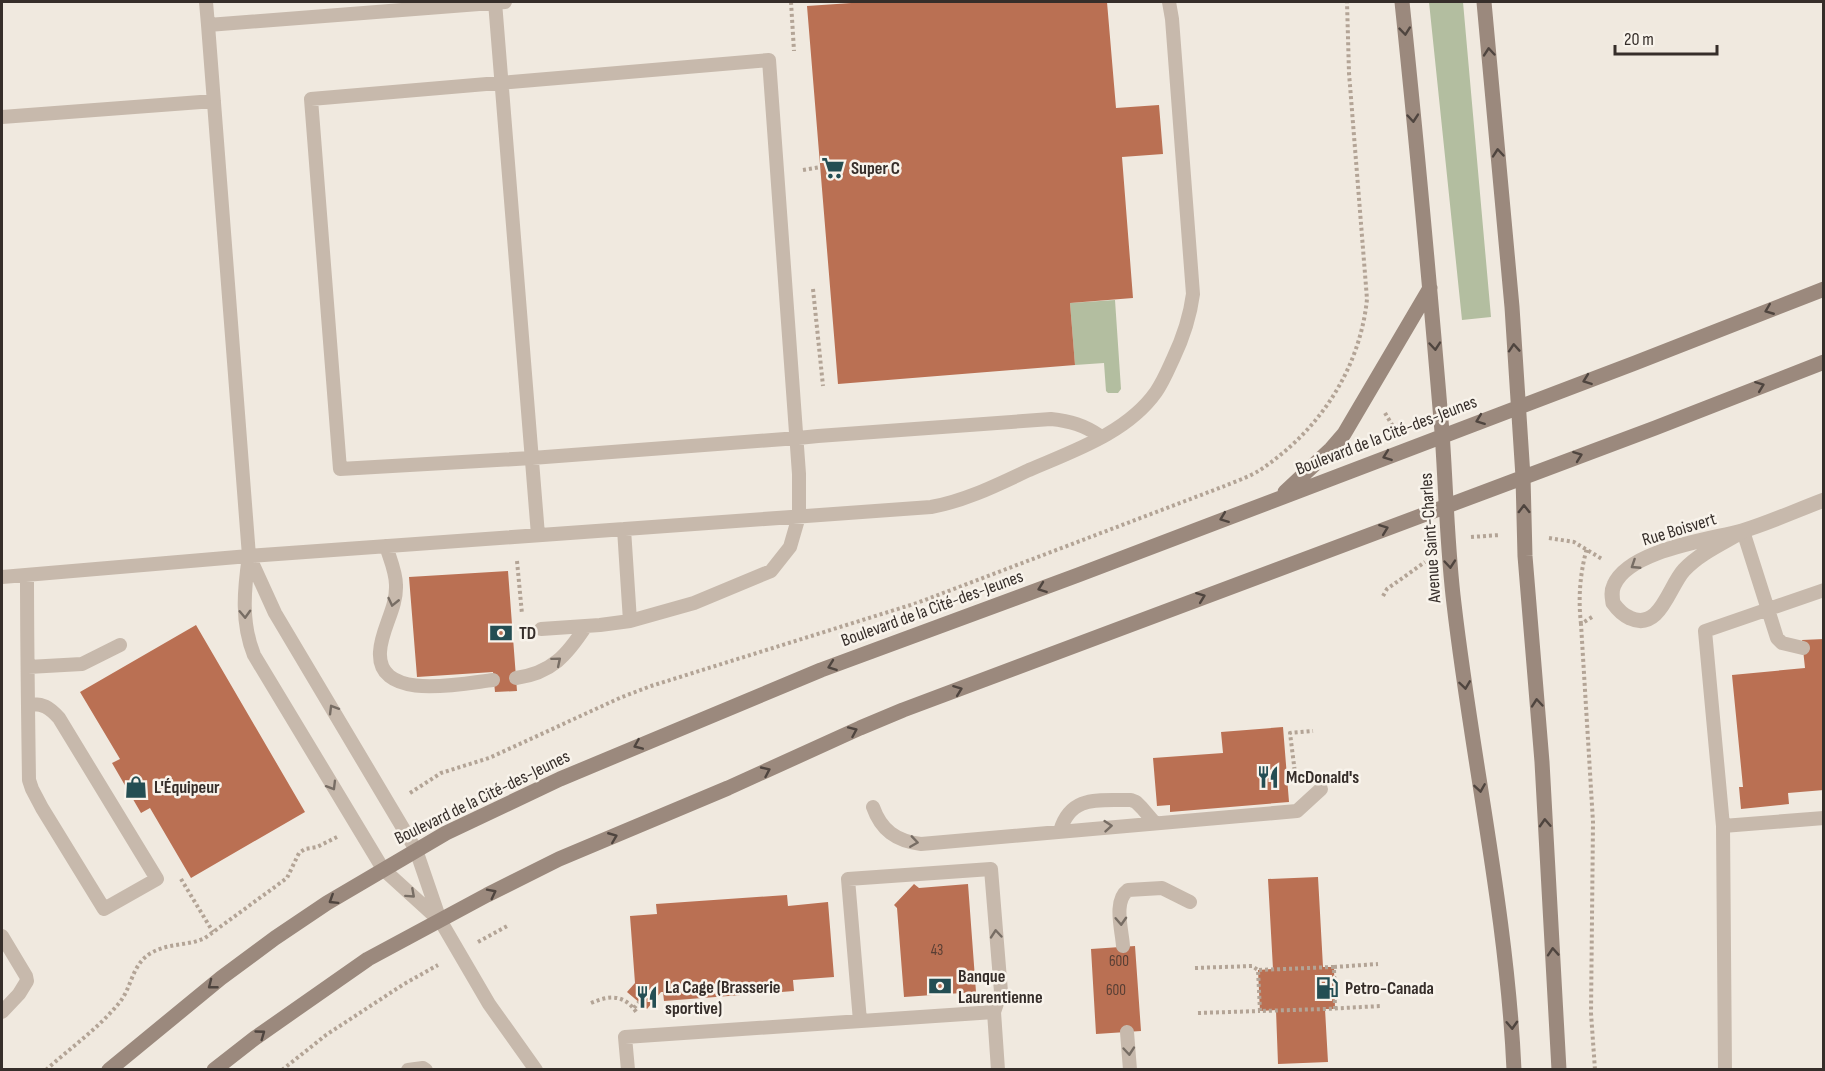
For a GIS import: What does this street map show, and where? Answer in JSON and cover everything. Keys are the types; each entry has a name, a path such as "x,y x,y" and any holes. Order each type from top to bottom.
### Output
{"main road":[{"name":"Avenue Saint-Charles","path":"1402,2 1430,288 1454,605 1493,867 1509,993 1514,1070"},
{"path":"1484,2 1512,308 1523,477 1525,556 1542,762 1559,1070"},
{"path":"1279,497 1344,434 1430,288"},
{"name":"Boulevard de la Cité-des-Jeunes","path":"109,1070 179,1011 258,950 383,869 446,833 570,775 759,695 1635,363 1824,289"},
{"path":"214,1070 255,1038 368,959 559,859 710,796 860,728 1824,362"}],"street":[{"name":"Rue Boisvert","path":"1743,531 1699,557 1683,571 1653,617 1644,621 1635,620 1624,616 1613,603 1614,585 1620,576 1638,561 1688,543 1743,531 1824,500"}],"lane":[{"path":"206,2 249,556 245,586 247,634 254,655 383,869 440,920"},
{"path":"495,2 538,535"},
{"path":"208,25 505,2"},
{"path":"2,577 249,556 915,509 953,503 1118,428 1157,391 1182,340 1193,294 1172,19 1168,2"},
{"path":"541,629 630,621 694,603 771,571 790,547 799,516 798,438 789,350 769,60 311,99 340,469 532,458 798,438 1051,419 1086,426 1100,436"},
{"path":"2,117 214,101"},
{"path":"624,529 630,621"},
{"path":"1743,531 1778,638 1782,643 1803,648"},
{"path":"386,546 395,575 396,588 380,652 382,664 387,672 399,682 413,687 494,680"},
{"path":"249,556 276,613 416,850 440,920 489,1004 536,1070"},
{"path":"27,575 28,705 32,789 104,909 157,879 59,718 43,705 28,705"},
{"path":"1725,1070 1722,826 1706,631 1824,590"},
{"path":"516,678 531,676 558,662 586,626"},
{"path":"28,667 82,664 120,645"},
{"path":"873,807 878,820 886,830 897,838 921,844 1297,811 1321,789"},
{"path":"1060,831 1064,818 1071,809 1092,801 1131,800 1136,802 1154,822"},
{"path":"1722,826 1824,818"},
{"path":"860,1021 848,879 991,869 1001,992 994,1012 998,1070"},
{"path":"1123,946 1120,902 1128,890 1162,888 1190,902"},
{"path":"2,936 27,981 19,994 2,1012"},
{"path":"628,1070 625,1037 994,1012"},
{"path":"1128,1032 1130,1070"},
{"path":"408,1070 426,1070"}],"path":[{"name":"Boulevard de la Cité-des-Jeunes","path":"415,789 441,772 489,758 642,690 917,603 1222,487 1258,471 1288,449 1308,430 1343,381 1360,340 1367,299 1349,73 1347,2"},
{"path":"803,170 821,167"},
{"path":"816,330 823,386"},
{"path":"1381,407 1394,428"},
{"path":"1587,548 1580,579 1579,604 1593,822 1591,1013 1594,1070"},
{"path":"1581,624 1613,603"},
{"path":"1286,774 1295,772 1290,733 1313,731"},
{"path":"46,1070 113,1010 125,995 130,978 151,953 173,945 205,938 287,878 299,854 305,849 317,847 334,838"},
{"path":"282,1070 326,1035 404,984 509,925"},
{"path":"1195,968 1252,966 1258,970 1378,964"},
{"path":"1334,967 1335,1008"},
{"path":"1258,970 1260,1011"},
{"path":"591,1003 607,996 616,998 634,1008 642,1019"},
{"path":"634,1008 639,1002"},
{"path":"1198,1013 1381,1006"}],"green space":[{"path":"1429,2 1463,2 1491,317 1462,320"},
{"path":"1115,300 1121,389 1118,393 1108,393 1104,363 1075,365 1070,303"}],"building":[{"path":"866,2 1107,2 1116,108 1159,105 1163,154 1122,157 1133,298 1070,303 1075,365 838,384 807,6"},
{"path":"508,571 517,691 495,692 493,672 417,677 409,577"},
{"path":"196,625 305,812 191,878 150,808 141,813 112,763 120,759 80,692"},
{"path":"1824,639 1824,790 1788,793 1789,804 1741,809 1739,787 1743,787 1732,675 1805,668 1802,640"},
{"path":"1283,727 1289,802 1170,812 1170,805 1157,806 1153,758 1223,753 1221,732"},
{"path":"1318,877 1323,967 1334,967 1335,1009 1325,1009 1328,1062 1278,1064 1276,1010 1260,1011 1258,970 1273,969 1268,879"},
{"path":"914,884 919,888 968,884 976,992 904,997 897,908 894,905"},
{"path":"787,895 788,906 828,902 834,977 793,980 794,991 664,1001 663,992 661,992 647,1009 627,992 635,983 630,916 657,914 656,904"},
{"path":"1135,946 1141,1031 1096,1034 1091,949"}],"place":[{"name":"Super C","path":"833,168"},
{"name":"TD","path":"501,633"},
{"name":"McDonald's","path":"1268,777"},
{"name":"L'Équipeur","path":"136,787"},
{"name":"Banque Laurentienne","path":"940,986"},
{"name":"Petro-Canada","path":"1327,988"},
{"name":"La Cage (Brasserie sportive)","path":"647,997"}]}
